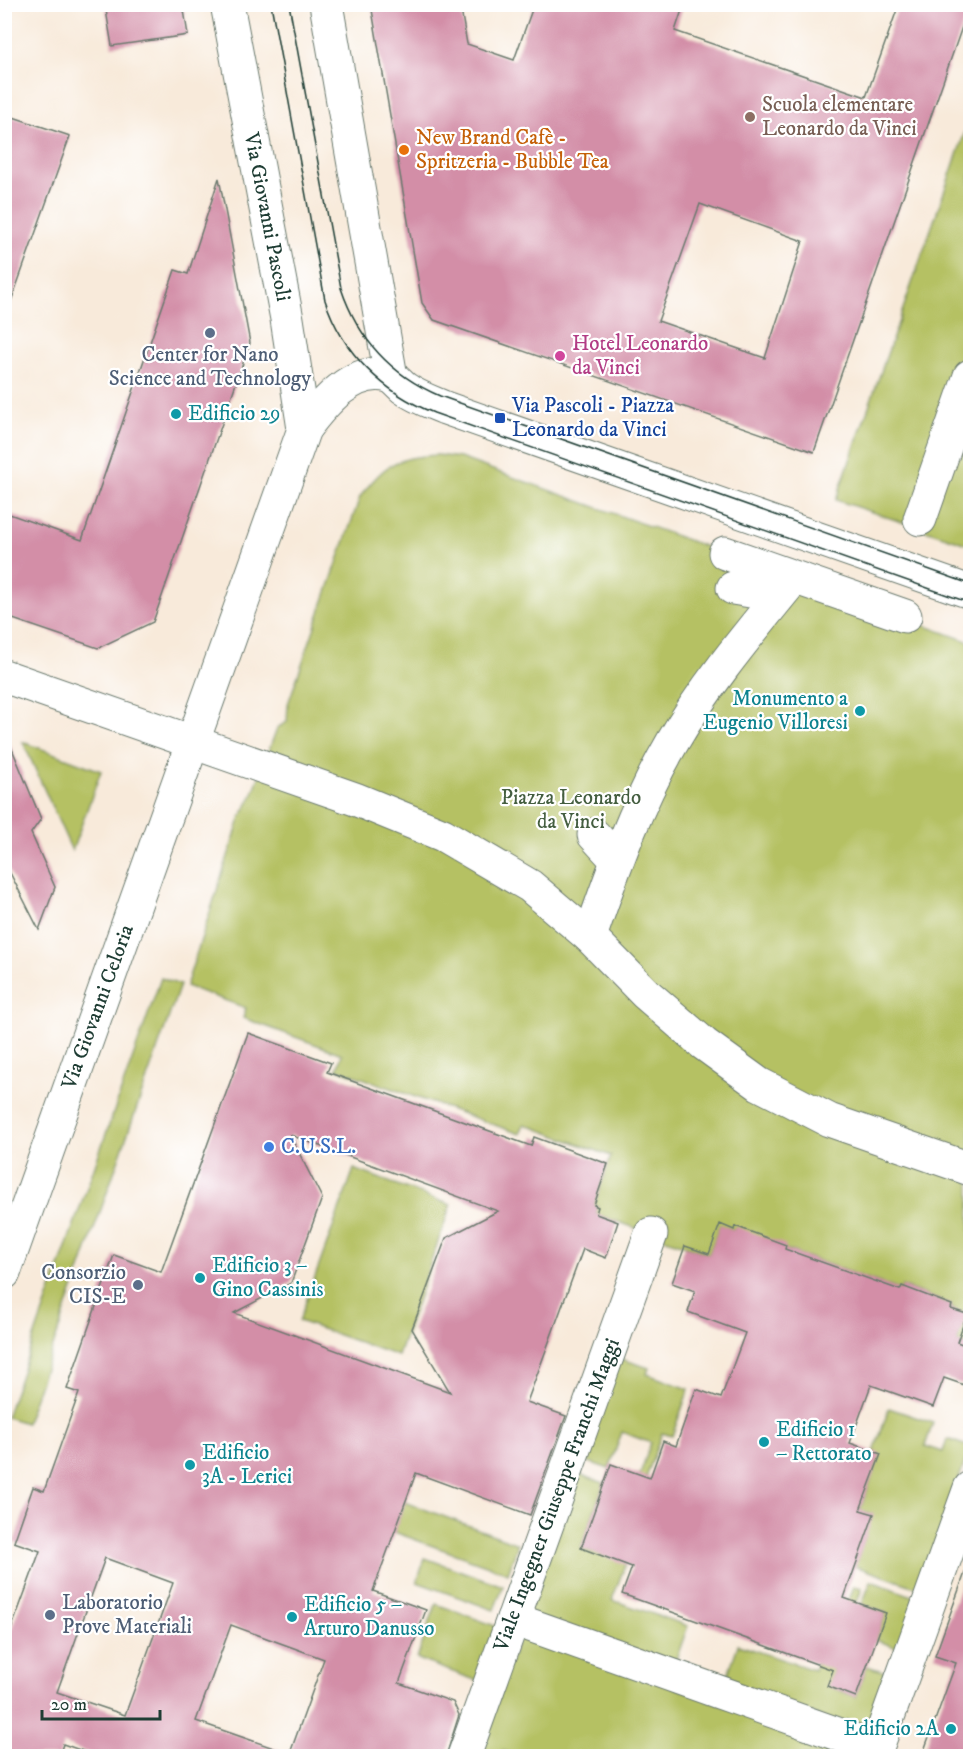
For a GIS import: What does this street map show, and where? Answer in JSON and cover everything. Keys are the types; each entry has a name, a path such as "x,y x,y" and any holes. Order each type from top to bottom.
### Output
{"street":[{"name":"Via Giovanni Pascoli","path":"227,4 287,319 304,429"},
{"path":"326,4 391,377"},
{"path":"194,742 304,429 317,411 349,383 372,375 391,377 404,388 445,408 970,592"},
{"path":"920,519 970,376"},
{"path":"725,553 787,587"},
{"path":"590,937 616,859 672,743 726,661 787,587"},
{"path":"733,588 787,587 905,616"},
{"path":"4,676 355,799 443,835 530,886 590,937 645,993 704,1044 759,1084 829,1120 970,1169"},
{"name":"Via Giovanni Celoria","path":"4,1273 194,742"},
{"path":"594,835 616,859"},
{"name":"Viale Ingegner Giuseppe Franchi Maggi","path":"464,1756 651,1234"},
{"path":"513,1619 875,1752 970,1488"}],"green space":[{"path":"970,118 970,545 836,500"},
{"name":"Piazza Leonardo da Vinci","path":"438,455 460,458 970,642 970,1347 957,1342 967,1314 951,1308 952,1305 902,1286 900,1290 785,1249 735,1227 734,1230 720,1225 709,1254 596,1214 598,1207 594,1205 611,1156 524,1124 520,1134 337,1069 342,1054 243,1018 246,1008 186,986 240,819 252,796 277,728 287,722 288,704 360,497 376,477 392,464 411,458"},
{"path":"23,742 101,771 72,851"},
{"path":"161,978 180,985 26,1423 6,1417"},
{"path":"354,1169 451,1205 398,1356 299,1321"},
{"path":"619,1358 649,1368 647,1374 689,1389 672,1436 662,1433 619,1554 628,1557 612,1600 688,1626 674,1665 528,1613 578,1474 604,1483 581,1548 610,1558 651,1443 622,1432 609,1469 583,1460"},
{"path":"889,1408 933,1423 925,1446 943,1452 947,1439 970,1447 921,1589 855,1566 873,1514 860,1510 880,1455 874,1452"},
{"path":"405,1502 518,1544 508,1573 394,1532"},
{"path":"425,1558 503,1586 494,1610 417,1582"},
{"path":"871,1581 918,1598 900,1649 876,1640 886,1613 862,1604"},
{"path":"854,1586 862,1588 828,1686 856,1697 867,1666 891,1674 869,1734 725,1683 738,1645 814,1670 829,1629 837,1631"},
{"path":"436,1604 498,1627 478,1681 417,1659"},
{"path":"521,1631 861,1756 517,1756 503,1751 501,1756 480,1748"}],"building":[{"path":"105,4 183,4 188,35 112,46"},
{"path":"371,4 460,4 467,44 514,60 534,4 684,4 675,31 866,97 899,4 970,4 814,452 434,320 422,303","holes":["700,204 803,241 765,358 658,321"]},
{"path":"4,114 70,136 9,307 4,306"},
{"name":"Edificio 29","path":"219,178 250,343 153,622 98,648 4,616 4,512 82,540 175,270 188,274"},
{"path":"5,732 41,819 31,833 55,887 39,930 6,865 4,867"},
{"path":"248,1033 331,1063 327,1072 531,1146 534,1137 608,1164 594,1205 598,1207 596,1214 618,1222 606,1258 583,1249 527,1402 566,1416 530,1515 416,1473 373,1591 426,1610 399,1683 453,1702 459,1715 446,1756 289,1756 324,1659 231,1625 196,1721 285,1752 284,1756 97,1756 63,1744 59,1756 4,1756 4,1649 40,1551 14,1542 33,1487 44,1491 79,1393 67,1389 114,1255 161,1272","holes":["290,1135 498,1211 446,1238 412,1329 450,1392 234,1313 291,1283 322,1198","105,1558 173,1583 125,1715 57,1692"]},
{"name":"Edificio 1 – Rettorato","path":"720,1224 734,1230 735,1226 786,1245 785,1249 900,1290 902,1286 952,1305 951,1309 967,1314 957,1342 970,1347 970,1387 944,1378 933,1407 871,1385 850,1443 881,1454 860,1510 874,1514 844,1598 886,1613 856,1697 827,1686 833,1670 622,1594 632,1567 581,1548 611,1464 650,1478 663,1441 676,1446 696,1389 721,1398 745,1333 688,1312 695,1291 672,1283 685,1246 709,1254"},
{"path":"966,1570 970,1570 970,1756 922,1756 956,1663 935,1656"}],"tram line":[{"path":"271,4 325,300 342,337 367,369 382,382 416,405 434,413 970,603"},
{"path":"289,4 341,288 348,306 367,339 392,366 406,377 440,396 970,584"}],"place":[{"name":"Scuola elementare Leonardo da Vinci","path":"750,117"},
{"name":"New Brand Cafè - Spritzeria - Bubble Tea","path":"404,150"},
{"name":"Center for Nano Science and Technology","path":"210,333"},
{"name":"Hotel Leonardo da Vinci","path":"560,356"},
{"name":"Edificio 29","path":"176,414"},
{"name":"Via Pascoli - Piazza Leonardo da Vinci","path":"500,418"},
{"name":"Monumento a Eugenio Villoresi","path":"860,711"},
{"name":"C.U.S.L.","path":"269,1147"},
{"name":"Edificio 3 – Gino Cassinis","path":"200,1278"},
{"name":"Consorzio CIS-E","path":"138,1285"},
{"name":"Edificio 1 – Rettorato","path":"764,1442"},
{"name":"Edificio 3A - Lerici","path":"190,1465"},
{"name":"Laboratorio Prove Materiali","path":"50,1615"},
{"name":"Edificio 5 – Arturo Danusso","path":"292,1617"},
{"name":"Edificio 2A","path":"951,1729"}]}
